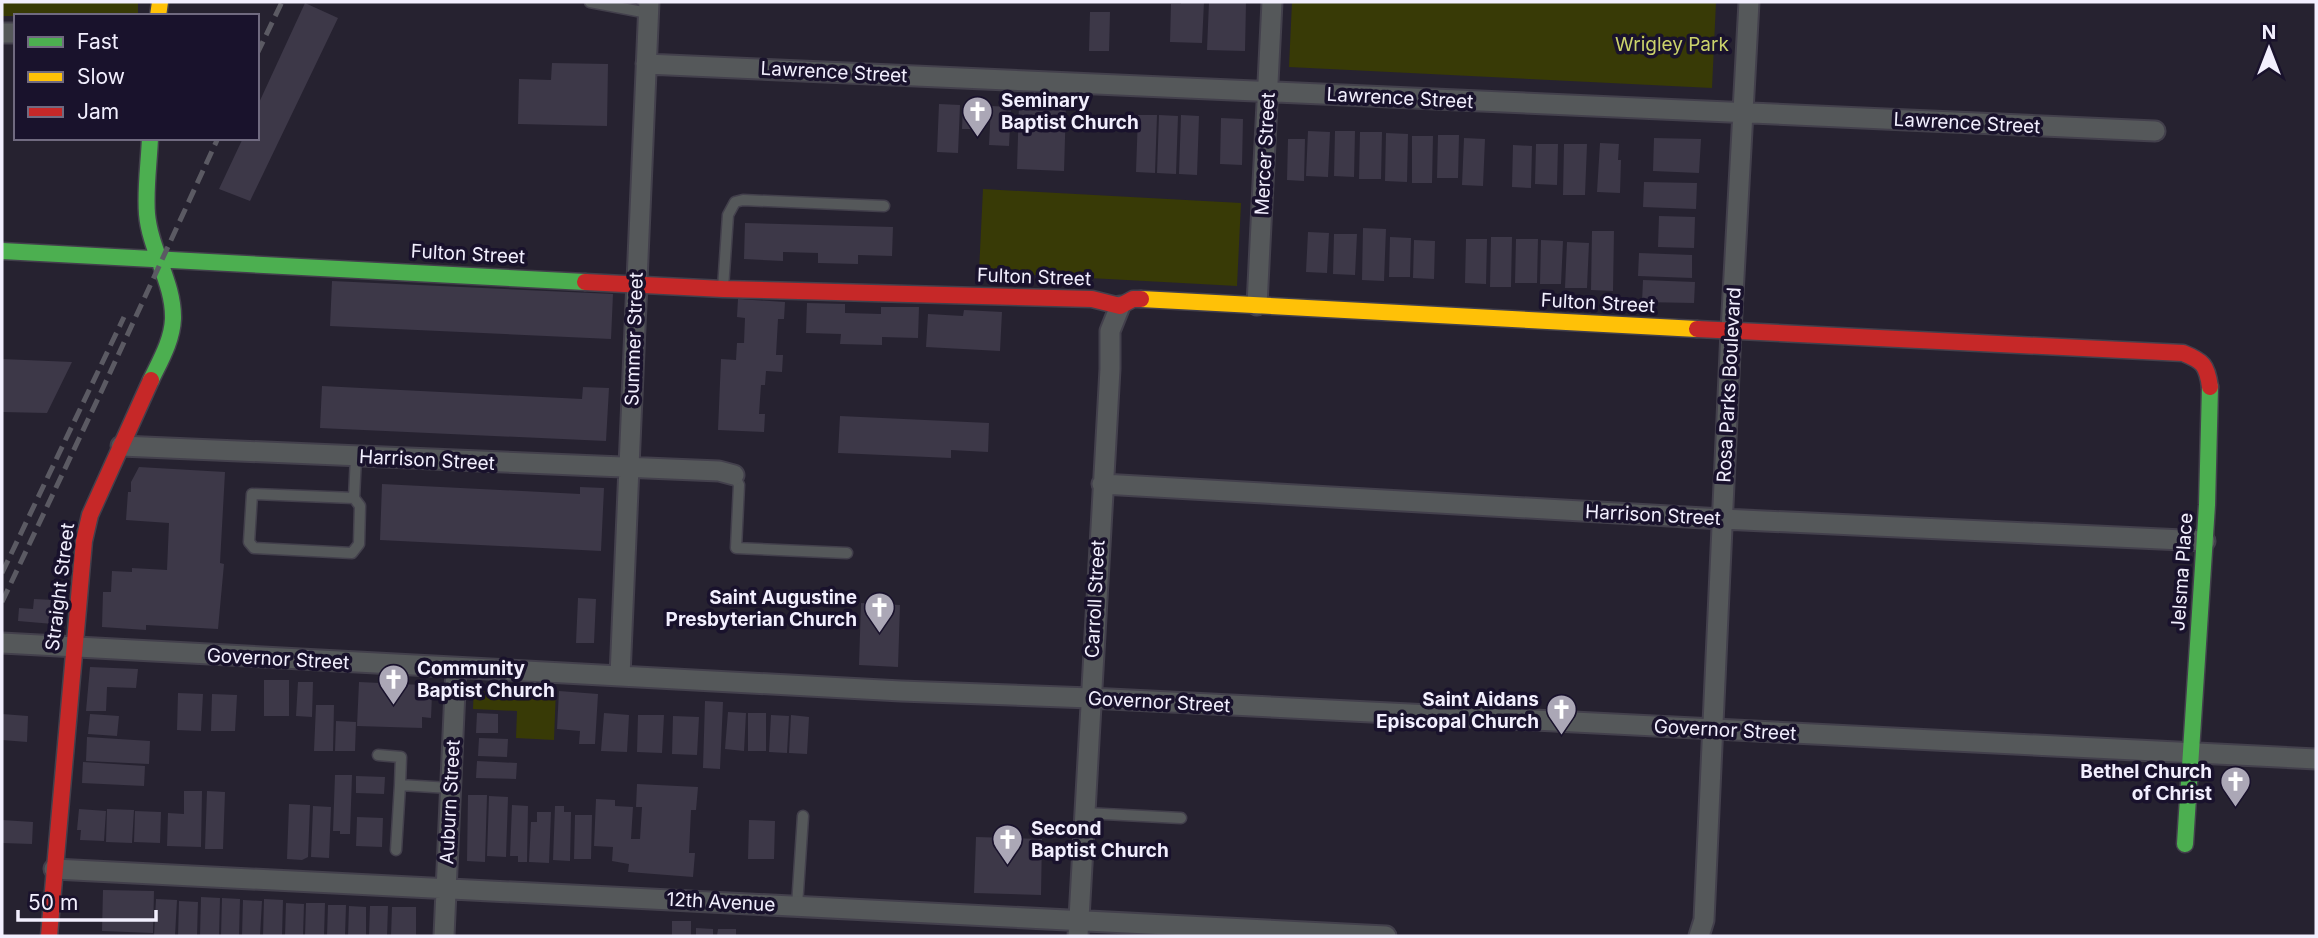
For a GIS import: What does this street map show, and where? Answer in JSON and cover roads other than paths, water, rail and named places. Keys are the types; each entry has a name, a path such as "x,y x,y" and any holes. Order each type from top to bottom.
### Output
{"street":[{"name":"Mercer Street","path":"1257,305 1272,2"},
{"name":"Rosa Parks Boulevard","path":"1699,936 1704,920 1749,2"},
{"name":"Summer Street","path":"620,676 649,8"},
{"name":"Lawrence Street","path":"646,64 2155,131"},
{"name":"Straight Street","path":"49,936 73,648 83,553 90,515 170,339 173,319 170,295 157,259 147,215 150,140"},
{"name":"Fulton Street","path":"2,251 723,289 1092,299 1120,306 1133,299 2146,351"},
{"name":"Carroll Street","path":"1078,929 1110,331 1120,306"},
{"name":"Jelsma Place","path":"2146,351 2183,353 2200,360 2208,373 2211,393 2205,541 2185,844"},
{"name":"Harrison Street","path":"121,446 719,471 734,475"},
{"name":"Harrison Street","path":"1102,484 1722,519 2205,541"},
{"name":"Governor Street","path":"2,643 456,668 2316,759"},
{"name":"Auburn Street","path":"444,936 456,668"},
{"name":"12th Avenue","path":"54,869 797,906 1078,929 1387,936"}],"lane":[{"path":"590,2 649,8"},
{"path":"723,289 728,215 735,202 743,200 884,206"},
{"path":"354,498 252,494 249,542 254,548 352,553 359,544 360,506 354,498 356,456"},
{"path":"734,475 739,485 736,548 847,553"},
{"path":"378,755 401,757 396,850"},
{"path":"400,785 450,788"},
{"path":"1084,813 1181,818"},
{"path":"797,906 803,816"}],"railway":[{"path":"259,50 282,2"},
{"path":"2,602 217,140"},
{"path":"2,573 124,317"}],"place":[{"name":"Seminary Baptist Church","path":"978,138"},
{"name":"Saint Augustine Presbyterian Church","path":"880,635"},
{"name":"Community Baptist Church","path":"394,706"},
{"name":"Saint Aidans Episcopal Church","path":"1562,737"},
{"name":"Bethel Church of Christ","path":"2235,809"},
{"name":"Second Baptist Church","path":"1008,866"}],"park label":[{"name":"Wrigley Park","path":"1672,44"}]}
